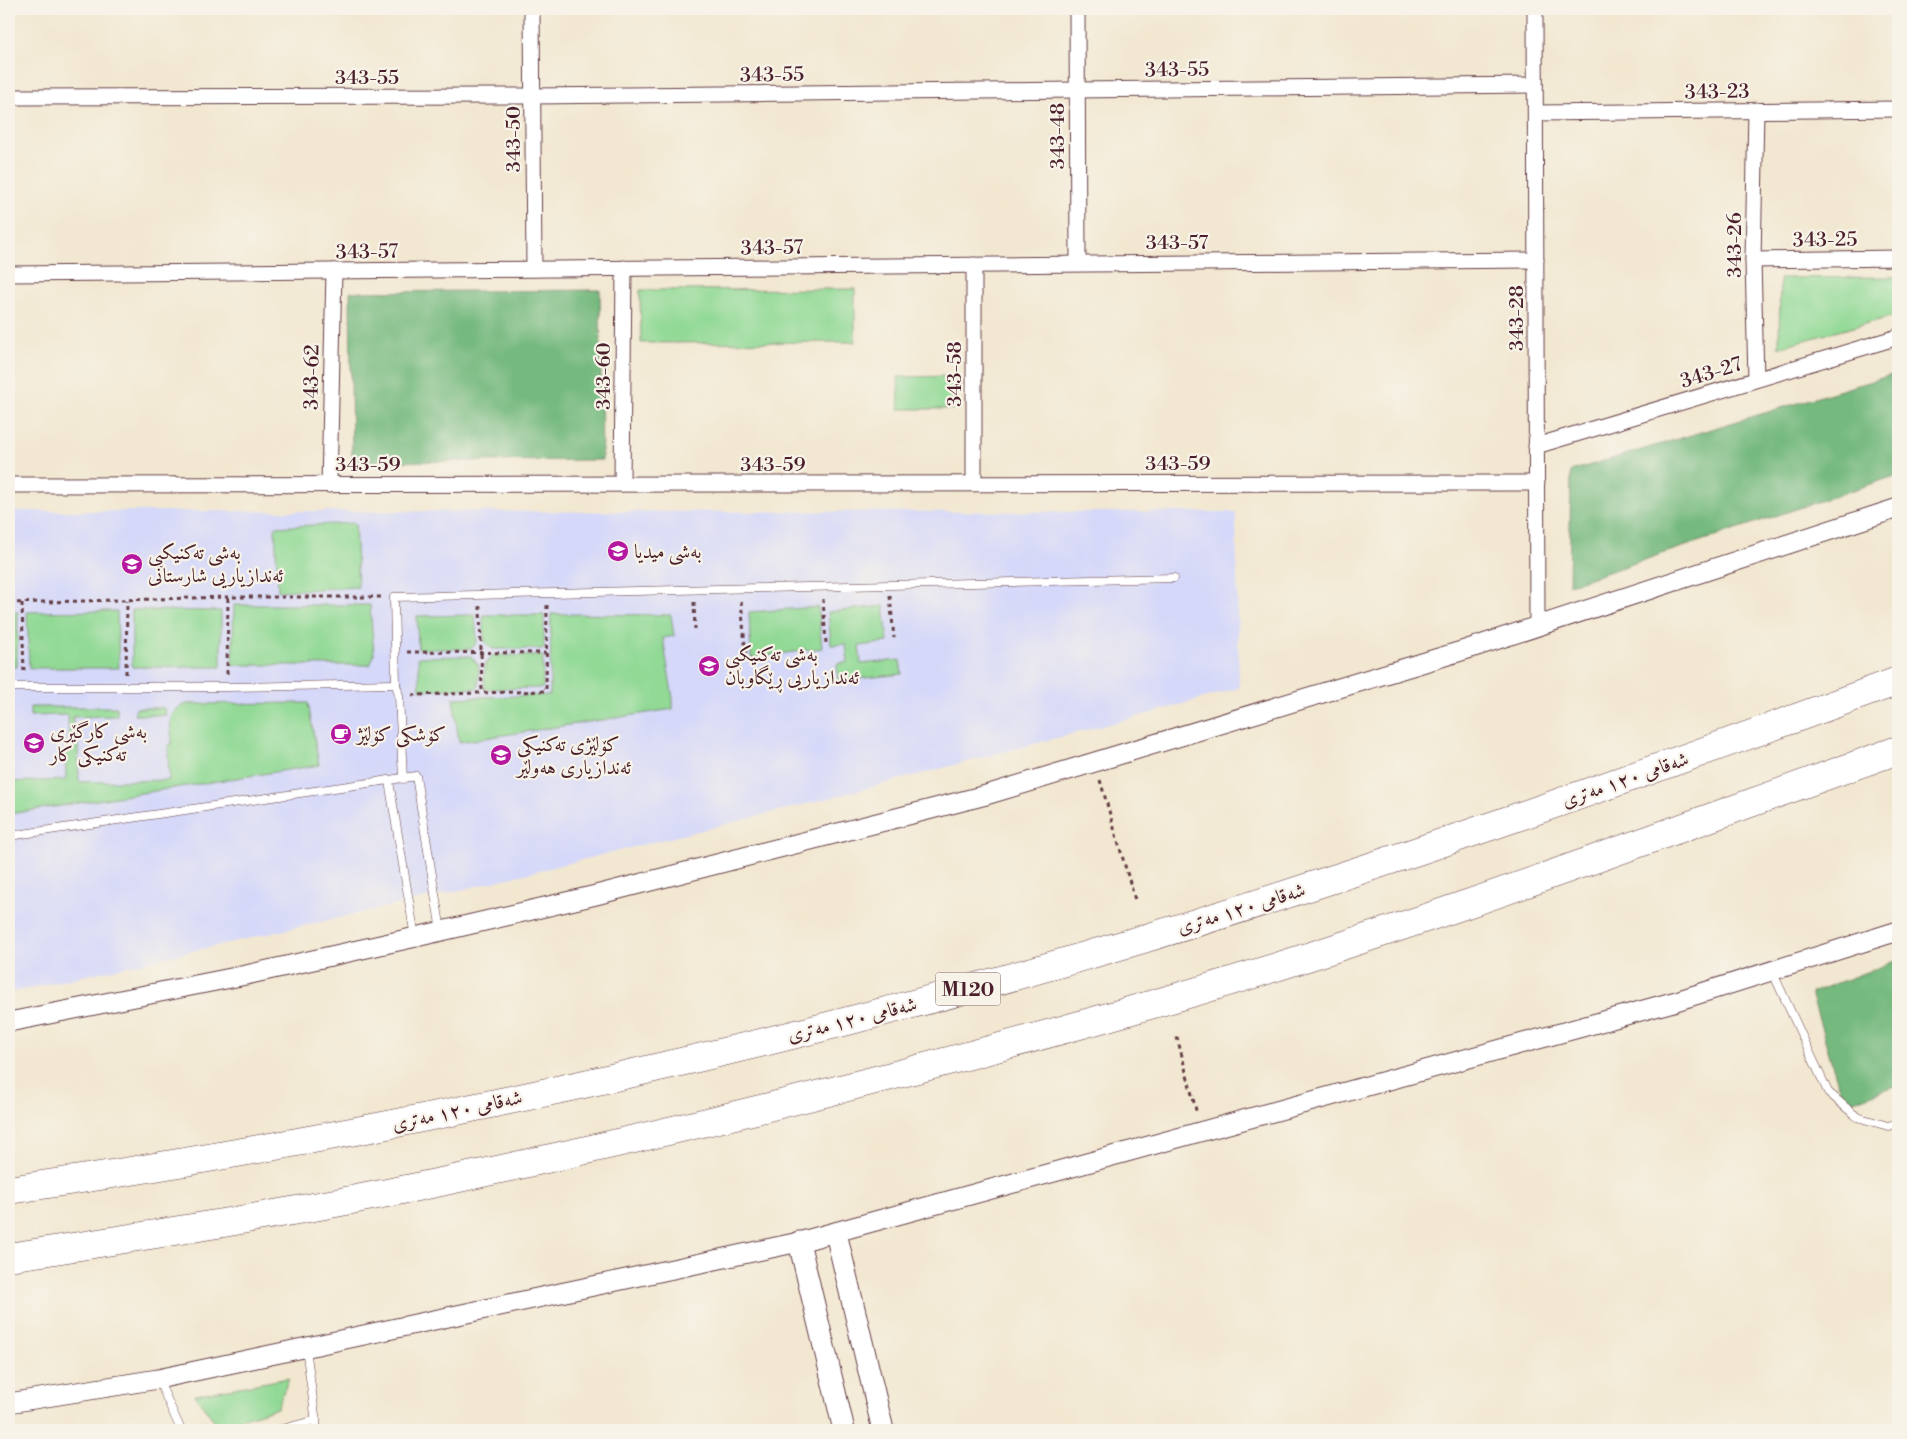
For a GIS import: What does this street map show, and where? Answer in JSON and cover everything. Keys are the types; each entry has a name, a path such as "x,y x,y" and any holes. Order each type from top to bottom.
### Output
{"highway":[{"name":"شەقامی ١٢٠ مەتری","path":"9,1190 162,1167 306,1141 495,1103 744,1047 933,999 1140,940 1305,889 1431,847 1898,682"},
{"path":"9,1257 184,1230 431,1184 659,1134 845,1089 991,1050 1186,994 1488,898 1898,750"}],"main road":[{"path":"836,1233 883,1430"},
{"path":"799,1242 844,1430"}],"street":[{"name":"343-50","path":"532,9 534,269"},
{"name":"343-48","path":"1077,9 1078,263"},
{"name":"343-28","path":"1535,9 1537,626"},
{"name":"343-55","path":"9,98 533,96 1535,85"},
{"name":"343-23","path":"1536,113 1898,109"},
{"name":"343-26","path":"1756,110 1753,260 1756,379"},
{"name":"343-25","path":"1753,260 1898,258"},
{"name":"343-57","path":"9,274 1536,260"},
{"name":"343-58","path":"974,265 974,484"},
{"name":"343-60","path":"622,484 624,268"},
{"name":"343-62","path":"329,484 334,271"},
{"name":"343-27","path":"1536,446 1898,337"},
{"name":"343-59","path":"9,485 1537,483"},
{"path":"9,1022 246,975 416,937 596,895 986,795 1537,626 1898,508"},
{"path":"9,1403 158,1379 836,1233 1673,1002 1898,931"}],"lane":[{"path":"403,778 399,696 396,684 394,597 1174,578"},
{"path":"9,687 227,687 396,684"},
{"path":"9,836 416,776 441,931"},
{"path":"389,781 416,937"},
{"path":"1772,971 1828,1092 1857,1117 1888,1126 1898,1123"},
{"path":"306,1347 317,1430"},
{"path":"158,1379 181,1430"},
{"path":"278,1430 316,1420"}],"path":[{"path":"889,585 894,638"},
{"path":"822,586 826,644"},
{"path":"740,588 746,656"},
{"path":"693,589 695,629"},
{"path":"399,696 546,691 547,593"},
{"path":"480,594 482,693"},
{"path":"9,603 228,597 394,597"},
{"path":"227,687 228,597"},
{"path":"126,687 127,601"},
{"path":"22,603 24,687"},
{"path":"395,652 546,653"},
{"path":"1094,762 1135,900"},
{"path":"1177,1038 1202,1132"}],"shaded area":[{"name":"کۆلێژی تەکنیکی ئەندازیاری هەولێر","path":"9,511 1236,512 1239,688 830,798 461,890 9,993"}],"green space":[{"path":"1898,277 1898,315 1779,347 1780,278"},
{"path":"855,289 855,342 641,343 640,290"},
{"path":"600,290 602,460 352,462 350,292"},
{"path":"1898,373 1898,475 1569,585 1571,471"},
{"path":"958,376 957,409 899,409 898,377"},
{"path":"355,523 358,587 278,591 275,527"},
{"path":"234,605 370,605 374,655 370,665 232,665"},
{"path":"884,606 888,642 859,646 861,664 900,660 902,674 838,681 837,664 848,662 846,644 831,645 828,612"},
{"path":"818,607 822,648 751,658 749,612"},
{"path":"132,610 221,611 221,667 132,667"},
{"path":"117,611 119,668 29,668 27,612"},
{"path":"9,612 18,612 17,667 9,667"},
{"path":"551,614 671,615 674,636 663,638 673,709 459,742 453,698 550,695"},
{"path":"475,615 477,642 471,649 418,649 417,616"},
{"path":"483,615 544,615 544,649 492,649 484,640"},
{"path":"493,655 543,656 543,688 484,689 485,665"},
{"path":"471,656 479,666 478,688 420,690 418,657"},
{"path":"308,703 319,765 9,814 9,782 66,780 65,745 69,744 68,715 30,716 30,707 117,707 117,716 73,717 73,741 78,741 79,782 169,780 168,745 172,744 171,719 175,711 187,704"},
{"path":"136,708 164,708 166,715 134,715"},
{"path":"1898,960 1898,1085 1844,1104 1811,993"},
{"path":"289,1378 277,1408 218,1426 195,1395"}],"place":[{"name":"بەشی میدیا","path":"618,551"},
{"name":"بەشی تەکنیکیی ئەندازیاریی شارستانی","path":"132,564"},
{"name":"بەشی تەکنیکیی ئەندازیاریی ڕێگاوبان","path":"709,666"},
{"name":"کۆشکی کۆلێژ","path":"341,734"},
{"name":"بەشی کارگێڕی تەکنیکی کار","path":"34,743"},
{"name":"کۆلێژی تەکنیکی ئەندازیاری هەولێر","path":"501,755"}]}
